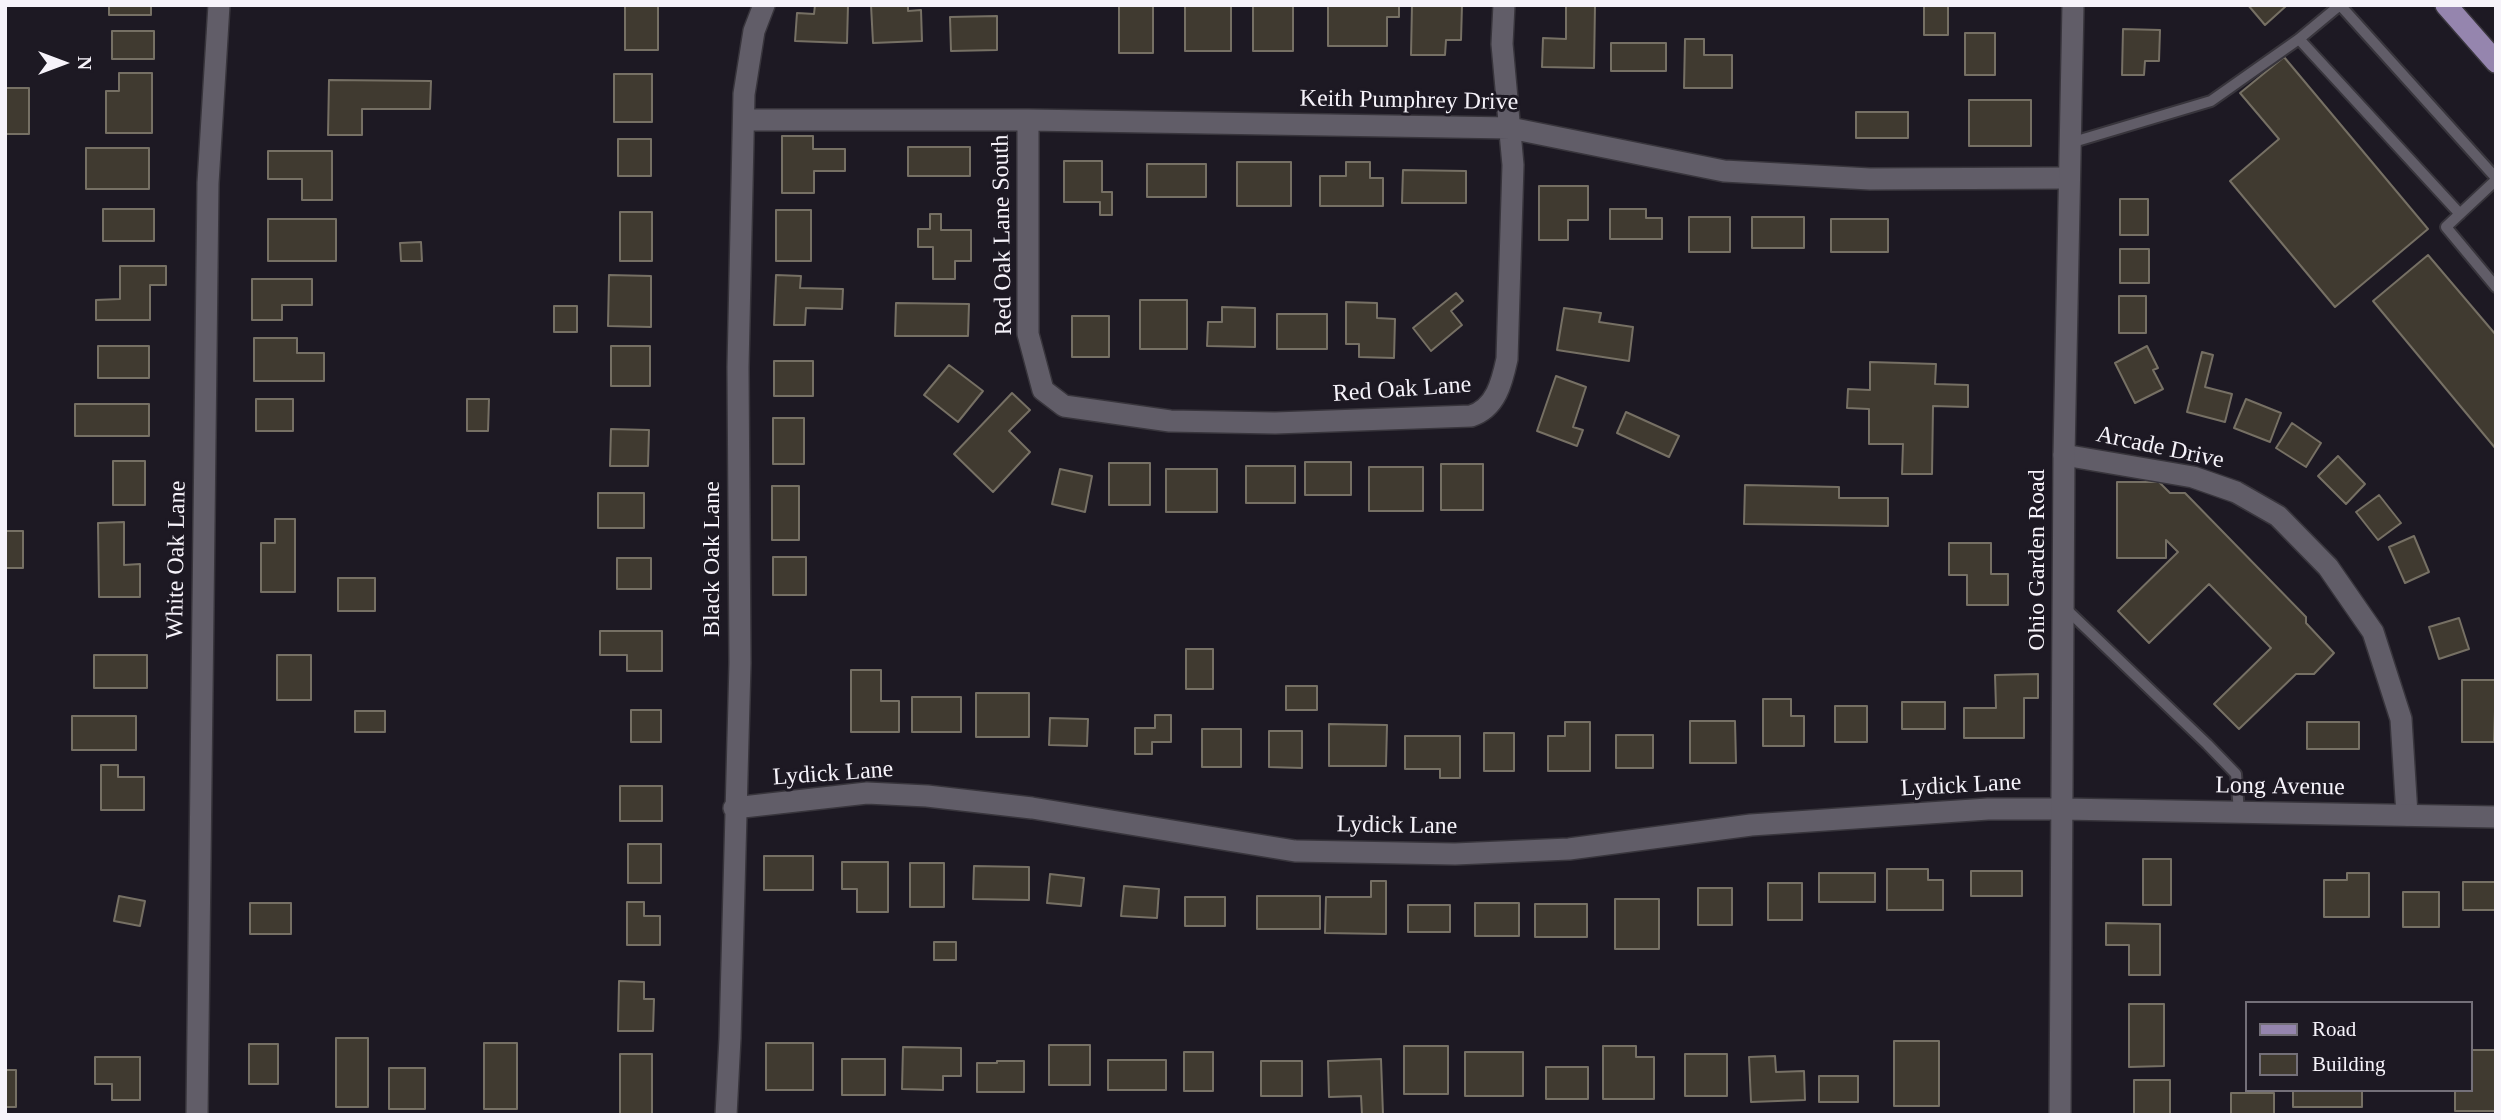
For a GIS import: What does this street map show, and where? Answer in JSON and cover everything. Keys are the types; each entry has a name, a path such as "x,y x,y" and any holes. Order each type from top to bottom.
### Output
{"main road":[{"path":"2446,5 2496,62"}],"street":[{"name":"White Oak Lane","path":"198,1115 208,183 219,5"},
{"name":"Black Oak Lane","path":"726,1115 740,663 738,367 744,94 754,31 764,5"},
{"name":"Red Oak Lane","path":"1043,390 1064,406 1170,421 1275,423 1471,416 1484,412 1502,381 1507,359 1513,165 1502,44 1504,5"},
{"name":"Ohio Garden Road","path":"2060,1115 2064,455 2073,5"},
{"name":"Keith Pumphrey Drive","path":"744,120 1028,120 1510,128 1724,171 1871,179 2069,178"},
{"name":"Red Oak Lane South","path":"1028,120 1028,334 1043,390"},
{"name":"Arcade Drive","path":"2064,455 2193,477 2235,492 2278,516 2328,567 2373,632 2401,719 2407,815"},
{"name":"Lydick Lane","path":"734,808 867,793 927,796 1032,808 1295,852 1455,854 1569,849 1751,825 1988,809 2063,809"},
{"name":"Long Avenue","path":"2063,809 2496,817"}],"lane":[{"path":"2070,143 2211,101 2299,39 2340,5 2496,179 2445,227 2496,287"},
{"path":"2347,15 2355,5"},
{"path":"2299,39 2460,214"},
{"path":"2064,607 2236,775 2239,812"}],"building":[{"path":"109,5 151,5 151,15 109,15"},
{"path":"815,5 848,5 847,43 795,41 797,13 814,14"},
{"path":"871,5 908,5 908,11 921,10 922,41 873,43"},
{"path":"1119,5 1153,5 1153,53 1119,53"},
{"path":"1185,5 1231,5 1231,51 1185,51"},
{"path":"1253,5 1293,5 1293,51 1253,51"},
{"path":"1328,5 1399,5 1399,17 1387,17 1387,46 1328,46"},
{"path":"1412,5 1462,5 1461,40 1446,40 1445,55 1411,55"},
{"path":"1566,5 1595,5 1594,68 1542,67 1543,38 1566,39"},
{"path":"1924,5 1948,5 1948,35 1924,35"},
{"path":"2248,5 2285,5 2286,6 2265,25"},
{"path":"625,6 658,6 658,50 625,50"},
{"path":"997,16 997,50 951,51 950,17"},
{"path":"2123,29 2160,30 2159,61 2145,61 2144,75 2122,75"},
{"path":"112,31 154,31 154,59 112,59"},
{"path":"1965,33 1995,33 1995,75 1965,75"},
{"path":"1685,39 1704,39 1704,55 1732,55 1732,88 1684,88"},
{"path":"1611,43 1666,43 1666,71 1611,71"},
{"path":"2284,57 2428,229 2335,307 2230,181 2279,139 2240,93"},
{"path":"119,73 152,73 152,133 106,133 106,91 119,91"},
{"path":"614,74 652,74 652,122 614,122"},
{"path":"329,80 431,81 430,109 362,109 362,135 328,135"},
{"path":"5,88 29,88 29,134 5,134"},
{"path":"1969,100 2031,100 2031,146 1969,146"},
{"path":"1856,112 1908,112 1908,138 1856,138"},
{"path":"782,136 813,136 813,149 845,149 845,171 814,171 814,193 782,193"},
{"path":"618,139 651,139 651,176 618,176"},
{"path":"908,147 970,147 970,176 908,176"},
{"path":"86,148 149,148 149,189 86,189"},
{"path":"268,151 332,151 332,200 302,200 302,179 268,179"},
{"path":"1064,161 1102,161 1102,192 1112,192 1112,215 1100,215 1100,202 1064,202"},
{"path":"1237,162 1291,162 1291,206 1237,206"},
{"path":"1346,162 1370,162 1370,178 1383,178 1383,206 1320,206 1320,176 1346,176"},
{"path":"1147,164 1206,164 1206,197 1147,197"},
{"path":"1403,170 1466,171 1466,203 1402,203"},
{"path":"1539,186 1588,186 1588,220 1568,220 1568,240 1539,240"},
{"path":"2120,199 2148,199 2148,235 2120,235"},
{"path":"103,209 154,209 154,241 103,241"},
{"path":"1610,209 1646,209 1646,218 1662,218 1662,239 1610,239"},
{"path":"776,210 811,210 811,261 776,261"},
{"path":"620,212 652,212 652,261 620,261"},
{"path":"930,214 941,214 941,230 971,230 971,261 955,261 955,279 933,279 933,247 918,247 918,229 930,229"},
{"path":"1689,217 1730,217 1730,252 1689,252"},
{"path":"1752,217 1804,217 1804,248 1752,248"},
{"path":"268,219 336,219 336,261 268,261"},
{"path":"1831,219 1888,219 1888,252 1831,252"},
{"path":"421,242 422,261 401,261 400,243"},
{"path":"2120,249 2149,249 2149,283 2120,283"},
{"path":"2428,255 2496,335 2496,449 2373,301"},
{"path":"120,266 166,266 166,285 150,285 150,320 96,320 96,300 120,299"},
{"path":"609,275 651,276 651,327 608,326"},
{"path":"776,275 801,276 800,288 843,289 842,309 806,308 805,325 774,325"},
{"path":"252,279 312,279 312,305 282,305 282,320 252,320"},
{"path":"1456,293 1463,301 1451,311 1462,325 1431,351 1413,328"},
{"path":"2119,296 2146,296 2146,333 2119,333"},
{"path":"1140,300 1187,300 1187,349 1140,349"},
{"path":"1346,302 1377,303 1377,318 1395,319 1394,358 1359,357 1359,344 1346,344"},
{"path":"896,303 969,304 968,336 895,336"},
{"path":"554,306 577,306 577,332 554,332"},
{"path":"1222,307 1255,308 1255,347 1207,346 1208,322 1222,322"},
{"path":"1564,308 1601,313 1599,322 1633,327 1629,361 1557,350"},
{"path":"1277,314 1327,314 1327,349 1277,349"},
{"path":"1072,316 1109,316 1109,357 1072,357"},
{"path":"254,338 297,338 297,353 324,353 324,381 254,381"},
{"path":"98,346 149,346 149,378 98,378"},
{"path":"611,346 650,346 650,386 611,386"},
{"path":"2147,346 2158,368 2153,370 2163,389 2135,403 2115,363"},
{"path":"2202,352 2213,355 2205,387 2232,394 2225,422 2187,412"},
{"path":"774,361 813,361 813,396 774,396"},
{"path":"1870,362 1936,364 1935,384 1968,385 1968,407 1933,406 1932,474 1902,474 1903,444 1869,444 1869,409 1847,408 1848,389 1870,390"},
{"path":"949,365 983,391 958,422 924,395"},
{"path":"1556,376 1586,387 1573,427 1583,430 1577,446 1537,431"},
{"path":"1012,393 1030,410 1009,431 1030,452 993,492 954,454"},
{"path":"256,399 293,399 293,431 256,431"},
{"path":"467,399 489,399 488,431 467,431"},
{"path":"2246,399 2281,413 2270,442 2234,428"},
{"path":"75,404 149,404 149,436 75,436"},
{"path":"1626,412 1679,436 1669,457 1617,433"},
{"path":"773,418 804,418 804,464 773,464"},
{"path":"2292,423 2321,443 2306,467 2276,448"},
{"path":"611,429 649,430 648,466 610,466"},
{"path":"2338,456 2365,484 2346,504 2318,476"},
{"path":"113,461 145,461 145,505 113,505"},
{"path":"1305,462 1351,462 1351,495 1305,495"},
{"path":"1109,463 1150,463 1150,505 1109,505"},
{"path":"1441,464 1483,464 1483,510 1441,510"},
{"path":"1246,466 1295,466 1295,503 1246,503"},
{"path":"1369,467 1423,467 1423,511 1369,511"},
{"path":"1060,469 1092,476 1085,512 1052,504"},
{"path":"1166,469 1217,469 1217,512 1166,512"},
{"path":"2117,482 2159,482 2170,493 2185,493 2306,617 2306,623 2334,653 2314,674 2296,674 2239,729 2214,704 2271,648 2209,584 2149,643 2118,611 2178,552 2166,540 2166,558 2117,558"},
{"path":"1745,485 1839,487 1839,498 1888,498 1888,526 1744,524"},
{"path":"772,486 799,486 799,540 772,540"},
{"path":"598,493 644,493 644,528 598,528"},
{"path":"2379,495 2401,523 2378,540 2356,512"},
{"path":"275,519 295,519 295,592 261,592 261,543 275,543"},
{"path":"124,522 124,565 140,564 140,597 99,597 98,523"},
{"path":"5,531 23,531 23,568 5,568"},
{"path":"2414,536 2429,572 2405,583 2389,547"},
{"path":"1949,543 1991,543 1991,574 2008,574 2008,605 1967,605 1967,575 1949,575"},
{"path":"773,557 806,557 806,595 773,595"},
{"path":"617,558 651,558 651,589 617,589"},
{"path":"338,578 375,578 375,611 338,611"},
{"path":"2459,618 2469,649 2439,659 2429,627"},
{"path":"600,631 662,631 662,671 627,671 627,655 600,655"},
{"path":"1186,649 1213,649 1213,689 1186,689"},
{"path":"94,655 147,655 147,688 94,688"},
{"path":"277,655 311,655 311,700 277,700"},
{"path":"851,670 881,670 881,701 899,701 899,732 851,732"},
{"path":"2038,674 2038,698 2024,698 2024,738 1964,738 1964,708 1996,708 1995,675"},
{"path":"2462,680 2496,680 2494,742 2462,742"},
{"path":"1286,686 1317,686 1317,710 1286,710"},
{"path":"976,693 1029,693 1029,737 976,737"},
{"path":"912,697 961,697 961,732 912,732"},
{"path":"1763,699 1791,699 1791,716 1804,716 1804,746 1763,746"},
{"path":"1902,702 1945,702 1945,729 1902,729"},
{"path":"1835,706 1867,706 1867,742 1835,742"},
{"path":"631,710 661,710 661,742 631,742"},
{"path":"355,711 385,711 385,732 355,732"},
{"path":"1155,715 1171,715 1171,742 1152,742 1152,754 1135,754 1135,728 1155,728"},
{"path":"72,716 136,716 136,750 72,750"},
{"path":"1050,718 1088,719 1087,746 1049,745"},
{"path":"1690,721 1735,721 1736,763 1690,763"},
{"path":"1565,722 1590,722 1590,771 1548,771 1548,736 1565,736"},
{"path":"2307,722 2359,722 2359,749 2307,749"},
{"path":"1329,724 1387,725 1386,766 1329,766"},
{"path":"1202,729 1241,729 1241,767 1202,767"},
{"path":"1269,731 1302,731 1302,768 1269,767"},
{"path":"1484,733 1514,733 1514,771 1484,771"},
{"path":"1616,735 1653,735 1653,768 1616,768"},
{"path":"1405,736 1460,736 1460,778 1440,778 1440,769 1405,769"},
{"path":"101,765 118,765 118,777 144,777 144,810 101,810"},
{"path":"620,786 662,786 662,821 620,821"},
{"path":"628,844 661,844 661,883 628,883"},
{"path":"764,856 813,856 813,890 764,890"},
{"path":"2143,859 2171,859 2171,905 2143,905"},
{"path":"842,862 888,862 888,912 857,912 857,889 842,889"},
{"path":"910,863 944,863 944,907 910,907"},
{"path":"974,866 1029,867 1029,900 973,899"},
{"path":"1887,869 1928,869 1928,880 1943,880 1943,910 1887,910"},
{"path":"1971,871 2022,871 2022,896 1971,896"},
{"path":"1819,873 1875,873 1875,902 1819,902"},
{"path":"2347,873 2369,873 2369,917 2324,917 2324,880 2347,880"},
{"path":"1050,874 1084,878 1081,906 1047,903"},
{"path":"1371,881 1386,881 1386,934 1325,933 1326,897 1371,897"},
{"path":"2463,882 2496,882 2496,910 2463,910"},
{"path":"1768,883 1802,883 1802,920 1768,920"},
{"path":"1124,886 1159,889 1157,918 1121,916"},
{"path":"1698,888 1732,888 1732,925 1698,925"},
{"path":"2403,892 2439,892 2439,927 2403,927"},
{"path":"119,896 145,901 140,926 114,921"},
{"path":"1257,896 1320,896 1320,929 1257,929"},
{"path":"1185,897 1225,897 1225,926 1185,926"},
{"path":"1615,899 1659,899 1659,949 1615,949"},
{"path":"627,902 644,902 644,916 660,916 660,945 627,945"},
{"path":"250,903 291,903 291,934 250,934"},
{"path":"1475,903 1519,903 1519,936 1475,936"},
{"path":"1535,904 1587,904 1587,937 1535,937"},
{"path":"1408,905 1450,905 1450,932 1408,932"},
{"path":"2106,923 2160,924 2160,975 2129,975 2129,945 2106,945"},
{"path":"934,942 956,942 956,960 934,960"},
{"path":"619,981 644,982 644,999 654,999 653,1031 618,1031"},
{"path":"2129,1004 2164,1004 2164,1066 2129,1067"},
{"path":"336,1038 368,1038 368,1107 336,1107"},
{"path":"1894,1041 1939,1041 1939,1106 1894,1106"},
{"path":"484,1043 517,1043 517,1109 484,1109"},
{"path":"766,1043 813,1043 813,1090 766,1090"},
{"path":"249,1044 278,1044 278,1084 249,1084"},
{"path":"1049,1045 1090,1045 1090,1085 1049,1085"},
{"path":"1404,1046 1448,1046 1448,1094 1404,1094"},
{"path":"1603,1046 1636,1046 1636,1057 1654,1057 1654,1099 1603,1099"},
{"path":"903,1047 961,1048 961,1076 943,1076 943,1090 902,1089"},
{"path":"2473,1050 2496,1050 2496,1111 2455,1111 2455,1092 2473,1092"},
{"path":"1184,1052 1213,1052 1213,1091 1184,1091"},
{"path":"1465,1052 1523,1052 1523,1096 1465,1096"},
{"path":"620,1054 652,1054 652,1115 620,1115"},
{"path":"1685,1054 1727,1054 1727,1096 1685,1096"},
{"path":"1775,1056 1776,1072 1804,1071 1805,1100 1751,1102 1749,1057"},
{"path":"95,1057 140,1057 140,1100 112,1100 112,1084 95,1084"},
{"path":"842,1059 885,1059 885,1095 842,1095"},
{"path":"1381,1059 1383,1115 1362,1115 1361,1096 1329,1097 1328,1061"},
{"path":"1108,1060 1166,1060 1166,1090 1108,1090"},
{"path":"1024,1061 1024,1092 977,1092 977,1063"},
{"path":"1261,1061 1302,1061 1302,1096 1261,1096"},
{"path":"1546,1067 1588,1067 1588,1099 1546,1099"},
{"path":"389,1068 425,1068 425,1109 389,1109"},
{"path":"5,1070 16,1070 16,1107 5,1107"},
{"path":"1819,1076 1858,1076 1858,1102 1819,1102"},
{"path":"2134,1080 2170,1080 2170,1115 2134,1115"},
{"path":"2293,1092 2362,1092 2362,1107 2293,1107"},
{"path":"2231,1093 2274,1093 2274,1115 2231,1115"}]}
